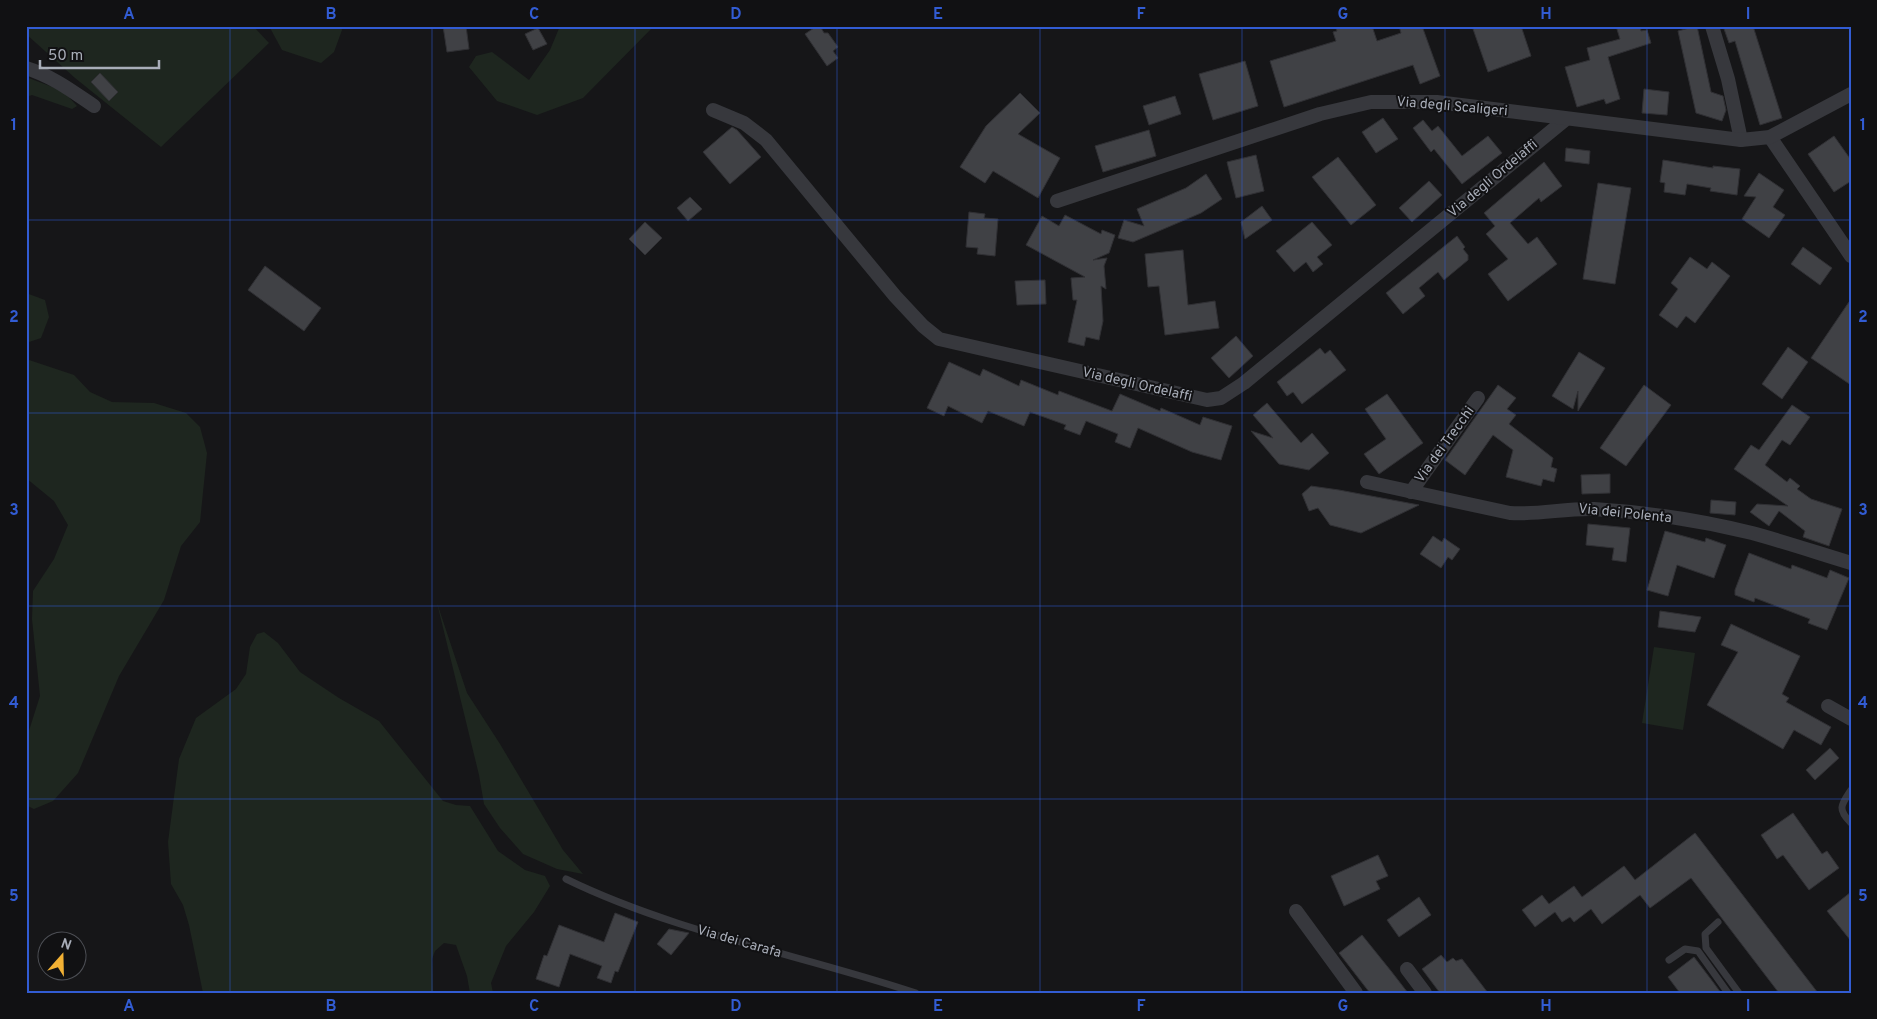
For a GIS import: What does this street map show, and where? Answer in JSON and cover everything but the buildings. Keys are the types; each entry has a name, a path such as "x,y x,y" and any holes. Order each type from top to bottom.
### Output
{"street":[{"path":"1712,26 1728,79 1742,140"},
{"path":"26,68 41,72 94,106"},
{"name":"Via degli Scaligeri","path":"1057,201 1320,114 1371,102 1437,102 1742,140 1770,137 1851,94"},
{"name":"Via degli Ordelaffi","path":"713,110 744,123 766,140 895,296 923,326 939,339 1207,400 1221,398 1244,383 1566,119"},
{"path":"1770,137 1851,256"},
{"name":"Via dei Trecchi","path":"1411,492 1478,398"},
{"name":"Via dei Polenta","path":"1367,482 1510,513 1531,513 1576,508 1659,516 1753,534 1851,563"},
{"path":"1828,706 1851,719"},
{"path":"1296,911 1356,993"},
{"path":"1407,968 1425,993"}],"lane":[{"path":"1851,790 1841,808 1844,816 1851,823"},
{"name":"Via dei Carafa","path":"566,878 602,896 704,932 916,993"},
{"path":"1718,922 1705,934 1706,948 1739,993"},
{"path":"1669,960 1685,949 1698,951 1728,993"}],"shaded area":[{"path":"26,26 253,26 269,43 161,147 75,78 26,34"},
{"path":"269,26 341,26 342,30 334,52 321,63 282,50"},
{"path":"560,26 654,26 583,98 537,115 497,101 469,67 476,56 492,52 529,80 550,50"},
{"path":"26,77 63,91 77,106 72,109 32,95 26,97"},
{"path":"26,293 45,300 49,317 41,338 26,343"},
{"path":"26,359 74,375 90,392 112,402 154,403 186,413 200,427 207,453 200,522 181,546 164,600 119,676 78,773 53,801 34,809 26,805 26,740 40,696 32,619 33,591 54,559 68,525 54,501 26,478"},
{"path":"437,603 467,693 500,744 563,850 583,874 557,869 523,854 500,828 484,804 479,775"},
{"path":"264,632 278,643 300,672 339,698 379,721 443,801 456,805 470,806 498,851 525,870 545,876 550,886 534,912 506,946 491,983 493,993 470,993 467,976 456,945 444,943 435,951 432,959 433,993 203,993 189,925 183,905 171,884 168,842 179,759 196,718 236,689 246,674 250,647 257,634"},
{"path":"1654,647 1695,653 1683,730 1642,723"}]}
